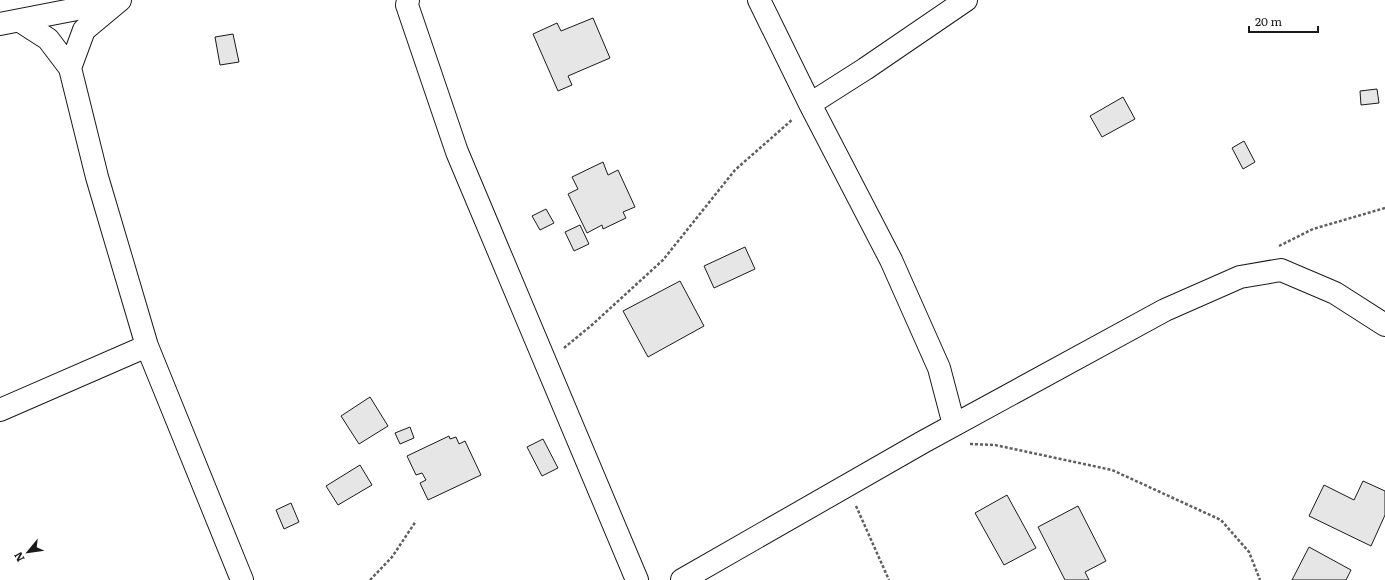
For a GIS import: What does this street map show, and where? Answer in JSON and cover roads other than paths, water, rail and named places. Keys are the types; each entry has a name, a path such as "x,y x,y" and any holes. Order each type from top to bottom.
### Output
{"street":[{"path":"21,16 120,0"},
{"path":"70,68 84,30 120,0"},
{"path":"759,0 810,104 891,260 939,368 954,425"},
{"path":"810,104 865,69 966,0"},
{"path":"406,2 457,152 637,580"},
{"path":"21,16 48,39 70,68 97,177 147,346 242,580"},
{"path":"682,580 954,425 1165,310 1240,277 1281,270 1335,293 1385,325"},
{"path":"0,410 147,346"}]}
